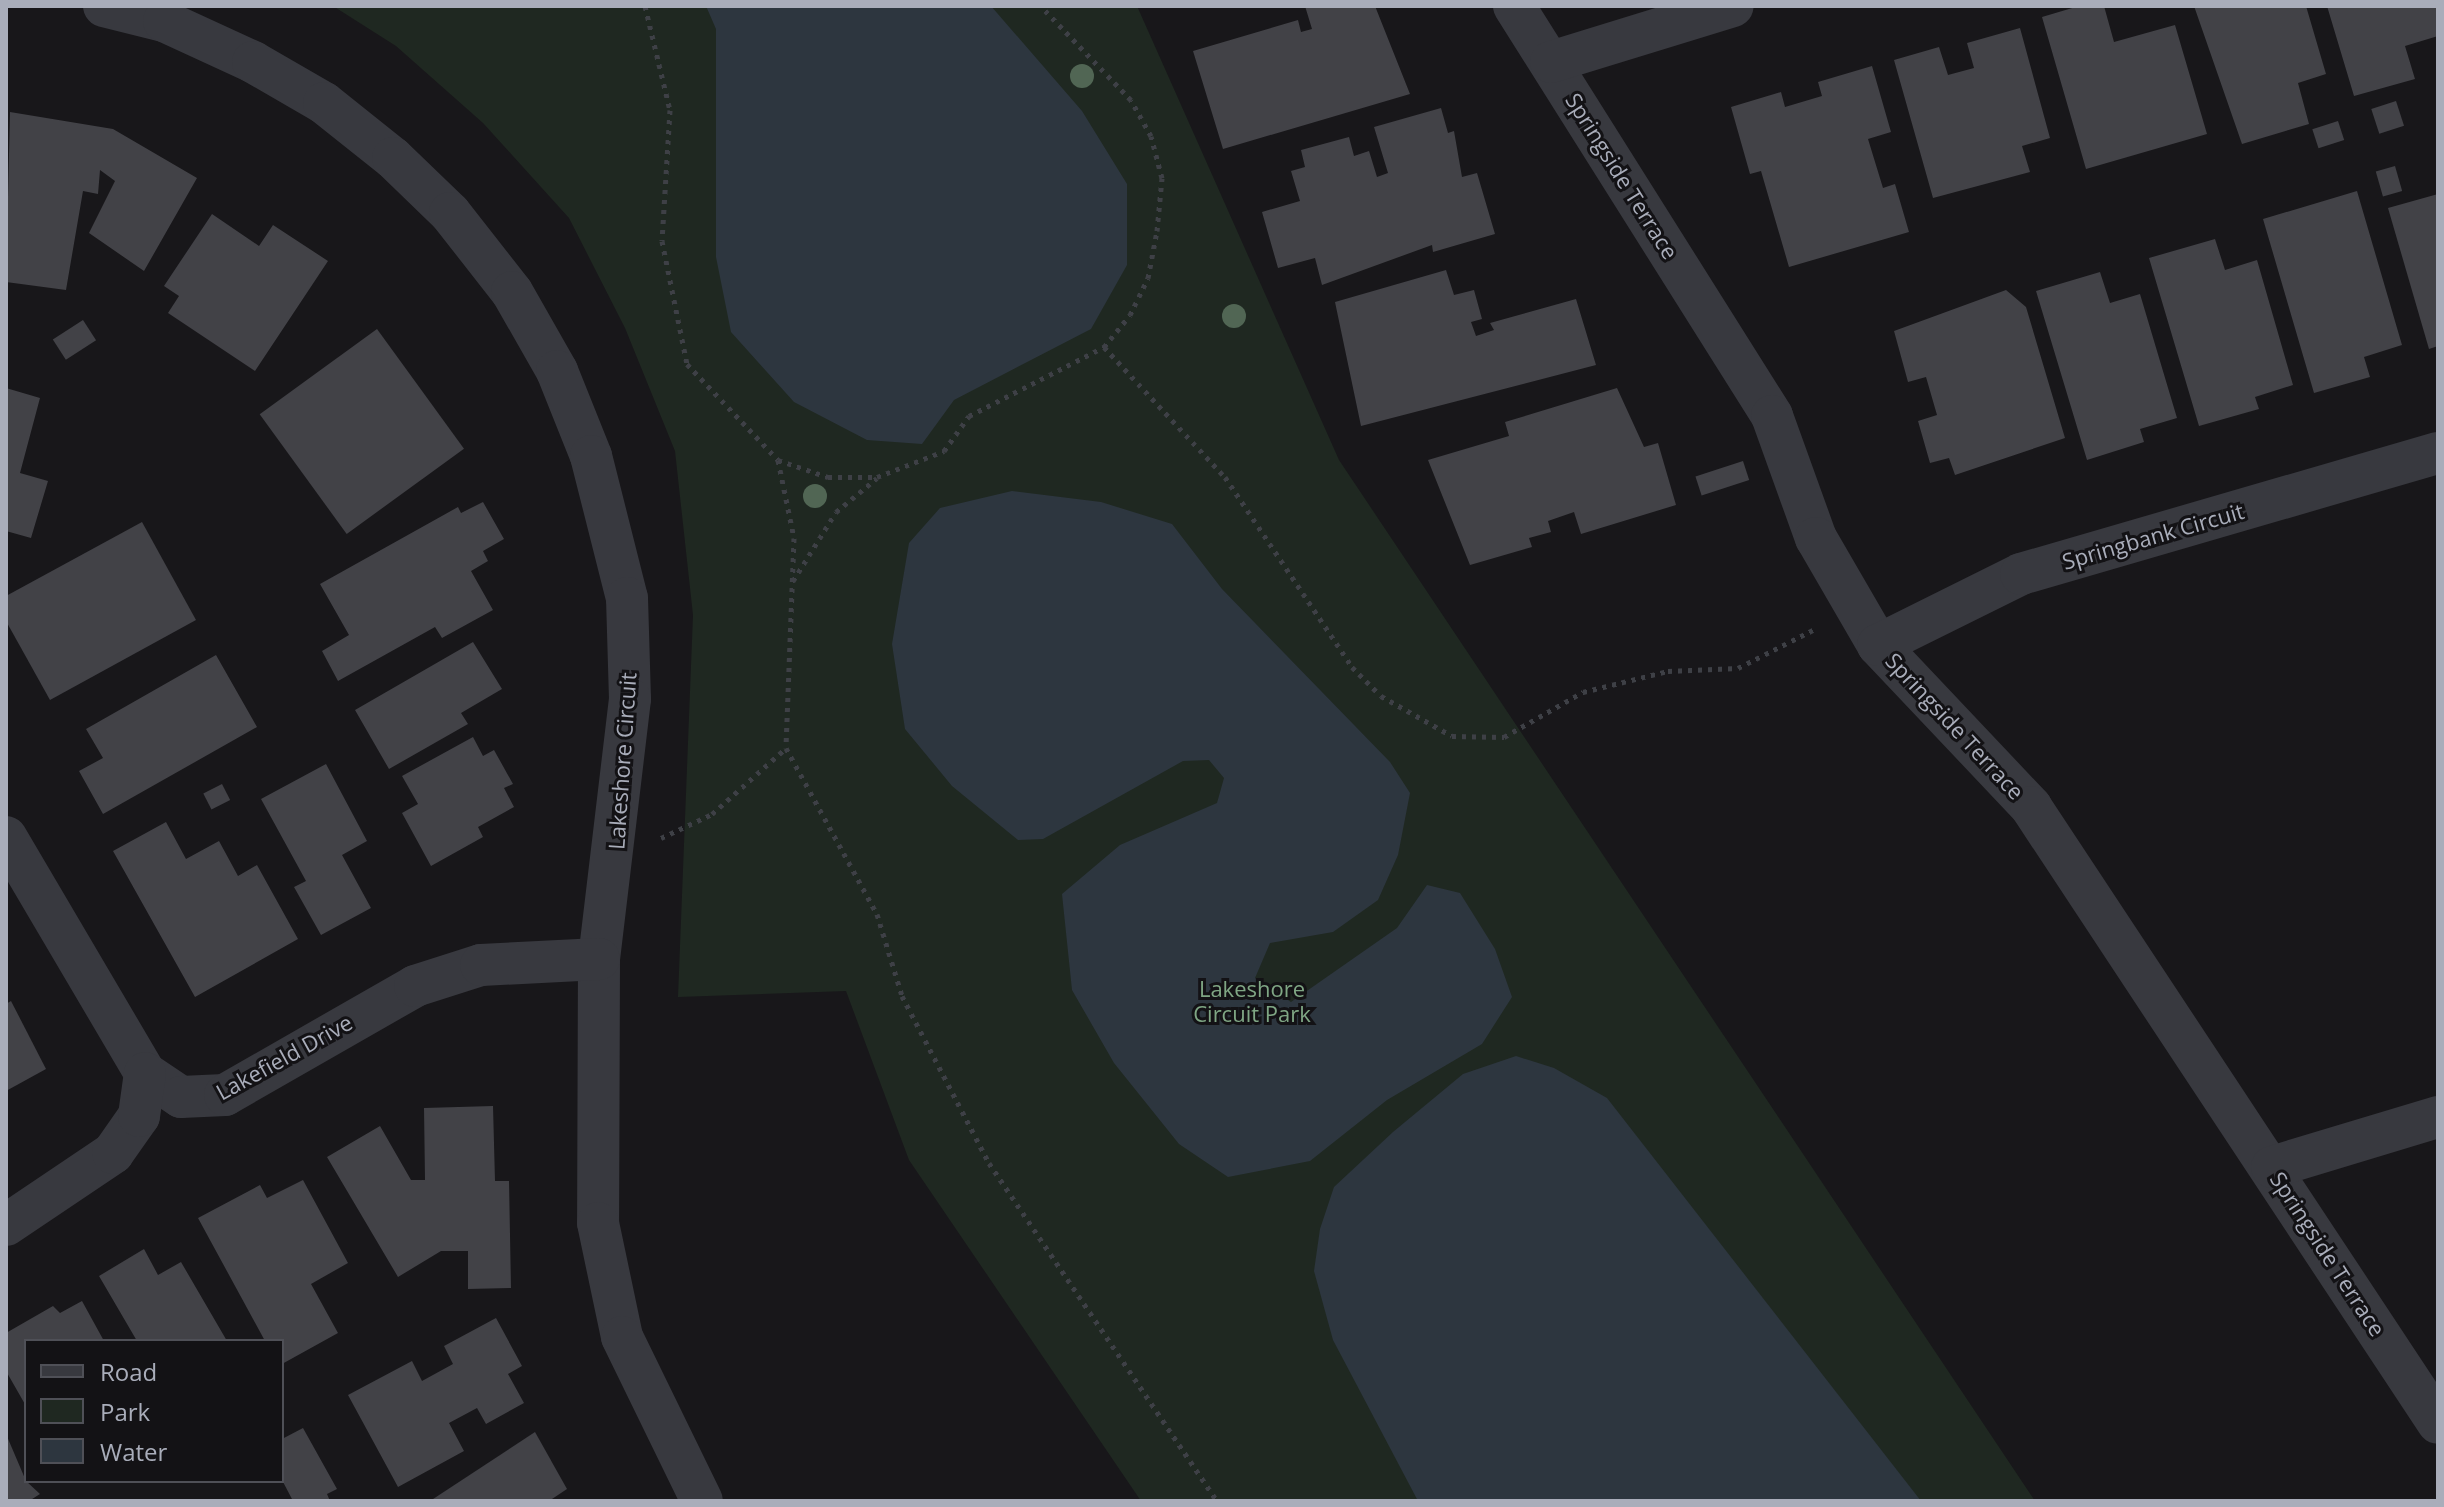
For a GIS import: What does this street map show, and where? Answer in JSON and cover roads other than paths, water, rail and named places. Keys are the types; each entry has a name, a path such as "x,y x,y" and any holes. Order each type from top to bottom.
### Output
{"street":[{"name":"Lakeshore Circuit","path":"104,6 164,21 324,103 450,213 512,292 557,371 591,456 627,598 630,699 616,859 599,959 598,1223 622,1337 702,1501"},
{"name":"Springside Terrace","path":"1514,6 1772,416 1816,538 1878,645 2031,807 2272,1167 2438,1423"},
{"path":"1551,62 1733,6"},
{"name":"Springbank Circuit","path":"1878,645 2021,574 2438,453"},
{"name":"Lakefield Drive","path":"6,837 145,1073 181,1097 205,1100 415,986 481,965 599,959"},
{"path":"6,1225 113,1153 139,1116 145,1073"},
{"path":"2272,1167 2438,1117"}],"water":[{"path":"706,6 991,6 1082,111 1127,184 1127,265 1091,329 954,400 922,444 867,440 794,402 731,332 716,257 716,29"},
{"path":"1012,491 1101,502 1172,524 1222,589 1390,762 1410,793 1398,855 1378,900 1333,932 1270,943 1255,978 1291,1002 1397,928 1427,885 1460,893 1495,949 1512,997 1482,1044 1387,1100 1310,1161 1228,1177 1179,1144 1114,1063 1072,990 1062,894 1120,845 1217,803 1224,778 1209,760 1183,761 1043,839 1018,840 952,786 905,729 892,644 909,543 940,508"},
{"path":"1516,1056 1554,1068 1607,1098 1921,1501 1418,1501 1333,1340 1314,1271 1320,1229 1334,1187 1393,1132 1463,1074"}],"park label":[{"name":"Lakeshore Circuit Park","path":"1252,1000"}]}
